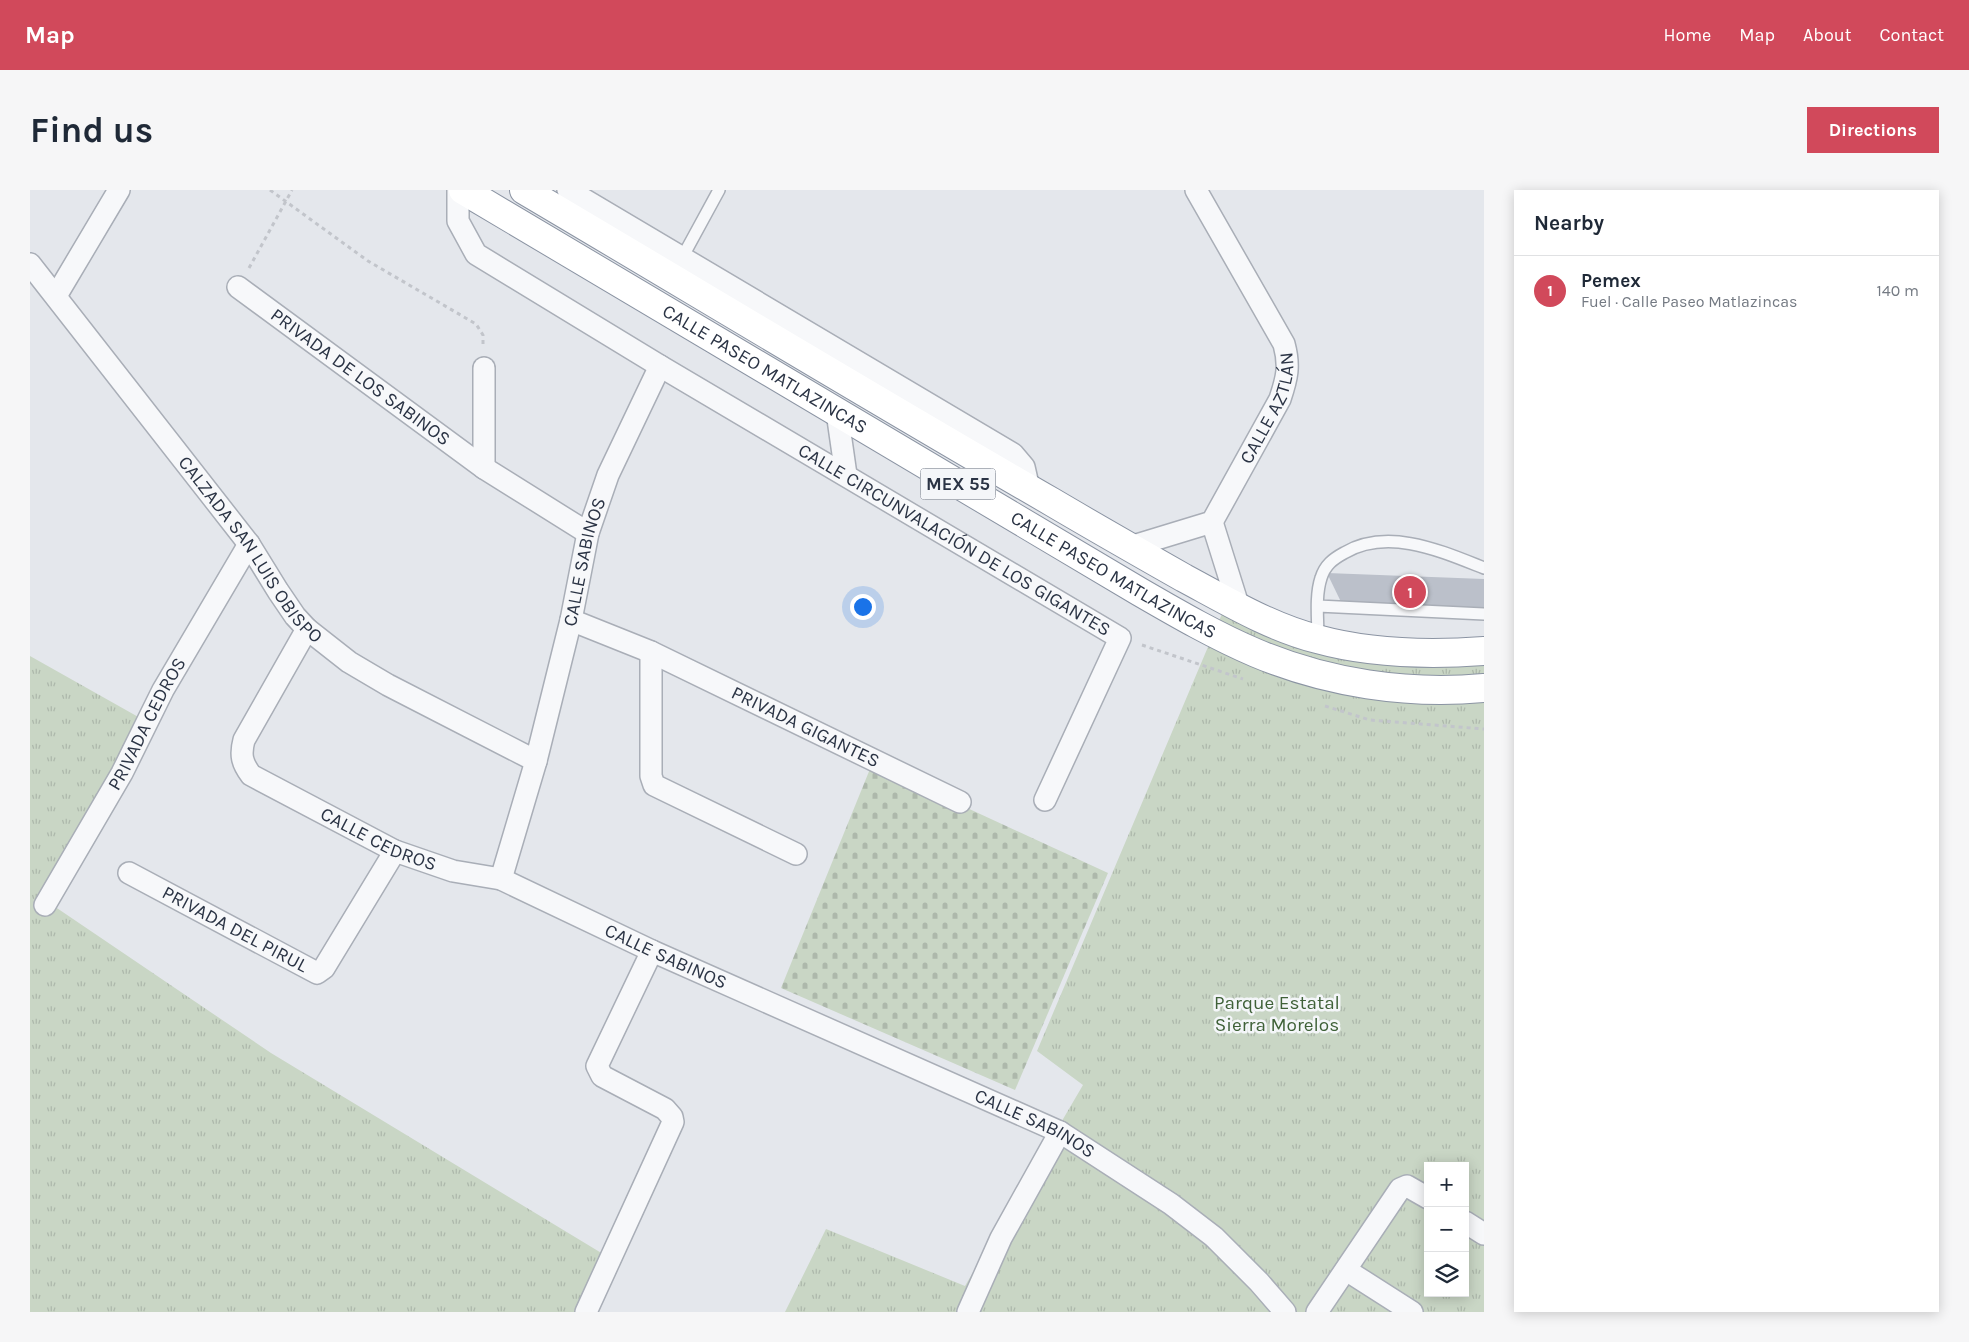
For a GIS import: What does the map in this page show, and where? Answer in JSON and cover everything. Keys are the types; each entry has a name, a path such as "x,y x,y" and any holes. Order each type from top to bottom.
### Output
{"highway":[{"name":"CALLE PASEO MATLAZINCAS","path":"463,190 1140,592 1211,632 1256,653 1307,671 1348,682 1425,691 1484,688"},
{"name":"CALLE PASEO MATLAZINCAS","path":"524,190 1029,489 1239,608 1288,630 1318,640 1405,653 1443,654 1484,651"}],"street":[{"path":"56,296 118,190"},
{"name":"CALLE CIRCUNVALACIÓN DE LOS GIGANTES","path":"458,190 458,221 476,254 660,366 1120,638 1045,800"},
{"path":"568,190 1013,454 1024,467 1029,489"},
{"name":"CALLE AZTLÁN","path":"1196,190 1284,344 1288,360 1286,379 1280,399 1212,522"},
{"name":"CALZADA SAN LUIS OBISPO","path":"30,264 249,544 278,591 307,629 349,662 388,685 536,761"},
{"name":"PRIVADA DE LOS SABINOS","path":"238,287 484,468 588,533"},
{"name":"CALLE SABINOS","path":"660,366 608,475 588,533 571,620 536,761 501,879 652,951 1060,1132 1171,1204 1214,1237 1259,1282 1285,1312"},
{"name":"PRIVADA DE LOS SABINOS","path":"484,368 484,468"},
{"path":"837,412 846,475"},
{"path":"1130,547 1212,522 1239,608"},
{"name":"PRIVADA CEDROS","path":"45,905 122,773 163,690 249,544"},
{"name":"PRIVADA GIGANTES","path":"571,620 651,652 960,802"},
{"name":"CALLE CEDROS","path":"307,629 244,740 242,758 245,767 251,775 395,851 453,870 501,879"},
{"path":"651,652 651,776 654,785 796,854"},
{"name":"PRIVADA DEL PIRUL","path":"128,873 317,973 324,968 395,851"},
{"path":"586,1312 673,1122 672,1117 665,1109 602,1076 597,1066 652,951"},
{"path":"968,1312 1001,1238 1060,1132"},
{"path":"1317,1312 1400,1189 1407,1186 1420,1193"},
{"path":"1469,1225 1484,1234"},
{"path":"1346,1270 1412,1312"}],"lane":[{"path":"682,258 719,190"},
{"path":"1318,640 1320,578 1327,565 1353,548 1370,542 1409,543 1484,568"},
{"path":"1318,606 1484,614"}],"path":[{"path":"270,190 368,261 476,324 483,335 484,368"},
{"path":"238,287 292,190"}],"green space":[{"name":"Parque Estatal Sierra Morelos","path":"1227,602 1328,643 1484,654 1484,1312 785,1312 826,1229 965,1286 1083,1085 1037,1051"},
{"path":"30,656 149,723 45,900 271,1053 608,1257 582,1312 30,1312"},
{"path":"872,764 1108,873 1015,1090 781,988"}],"building":[{"path":"1327,573 1484,579 1484,610 1342,604"}],"place":[{"name":"Pemex","path":"1410,592"}]}
